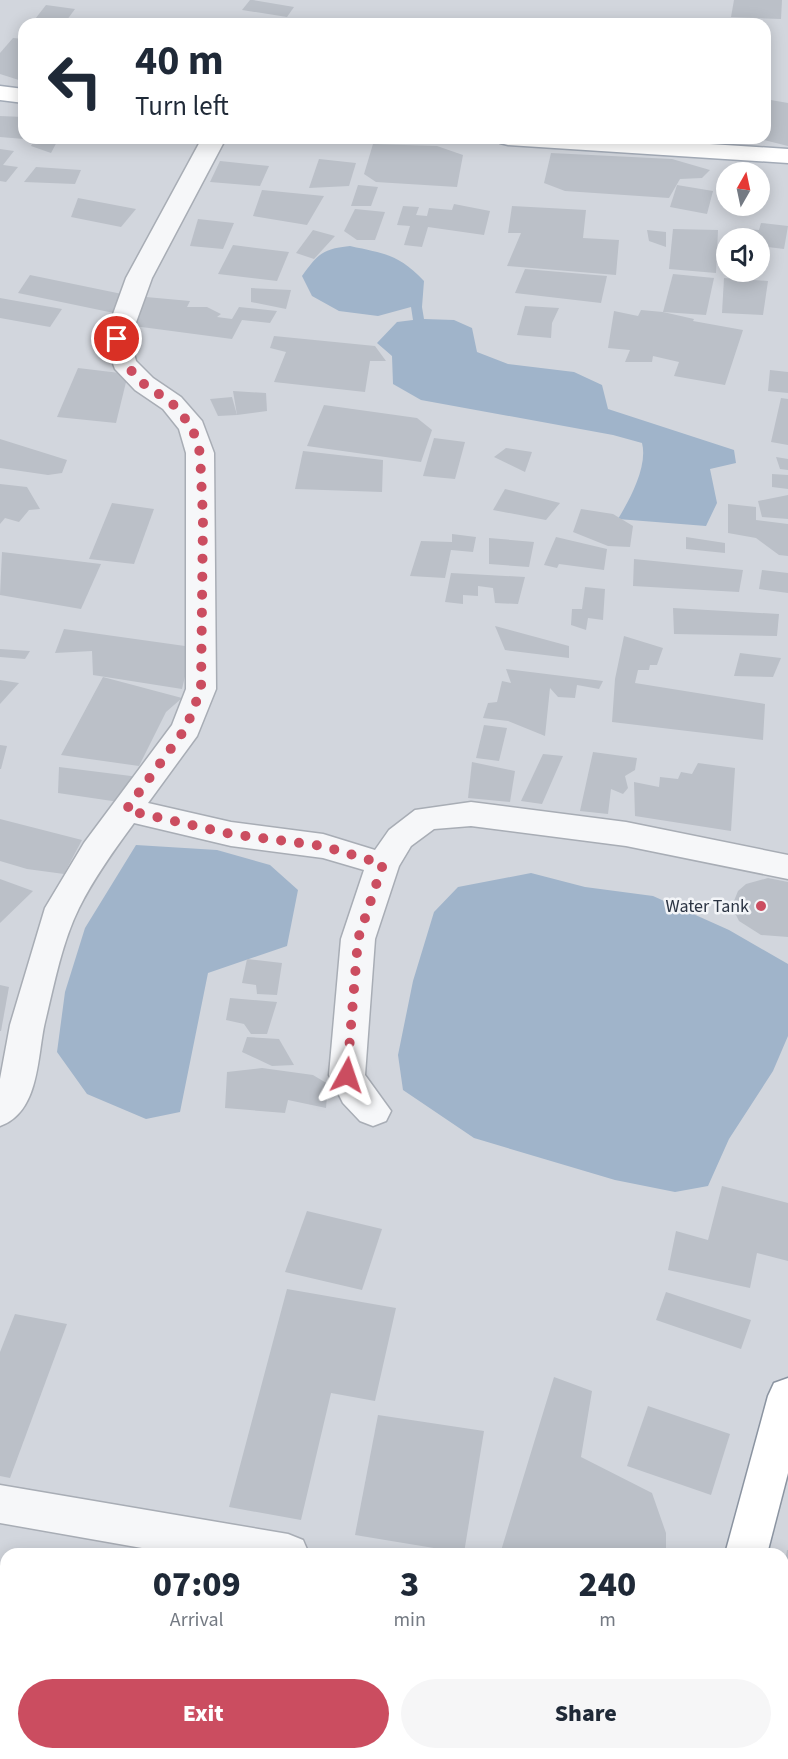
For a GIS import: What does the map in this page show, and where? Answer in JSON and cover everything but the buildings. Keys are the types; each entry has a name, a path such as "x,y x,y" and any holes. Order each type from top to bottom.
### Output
{"main road":[{"path":"0,93 18,95"},
{"path":"601,144 788,156"},
{"path":"748,1548 788,1396"}],"street":[{"path":"0,1111 15,1087 21,1071 32,1005 62,908 96,851 186,728 201,689 203,518 200,453 192,427 172,403 144,384 124,363 117,339 139,278 211,144"},
{"path":"126,810 231,834 323,846 383,864"},
{"path":"373,1111 356,1093 347,1075 358,939 383,864 400,838 426,818 471,814 626,834 788,867"},
{"path":"0,1504 253,1548"}],"shaded area":[{"path":"0,0 788,0 788,1548 0,1548"}],"water":[{"path":"350,246 391,256 407,265 424,281 422,307 424,319 454,320 472,328 477,352 508,364 574,372 602,385 608,409 734,450 736,463 710,469 717,503 706,526 618,519 640,472 642,443 613,435 421,400 393,384 392,356 377,343 397,322 413,320 411,307 378,316 339,311 312,296 302,276 312,262 322,254"},
{"path":"136,845 217,850 270,865 298,890 287,946 208,973 180,1112 146,1119 87,1094 57,1052 65,992 85,928"},
{"path":"531,873 585,887 653,896 729,930 788,964 788,1036 773,1071 729,1139 708,1186 675,1192 615,1180 474,1138 403,1090 398,1055 413,981 434,912 458,887"}],"place":[{"name":"Water Tank","path":"761,906"}],"route":[{"path":"117,339 124,363 144,384 172,403 192,427 200,453 203,518 201,689 186,728 126,810 231,834 323,846 383,864 358,939 347,1075"}]}
